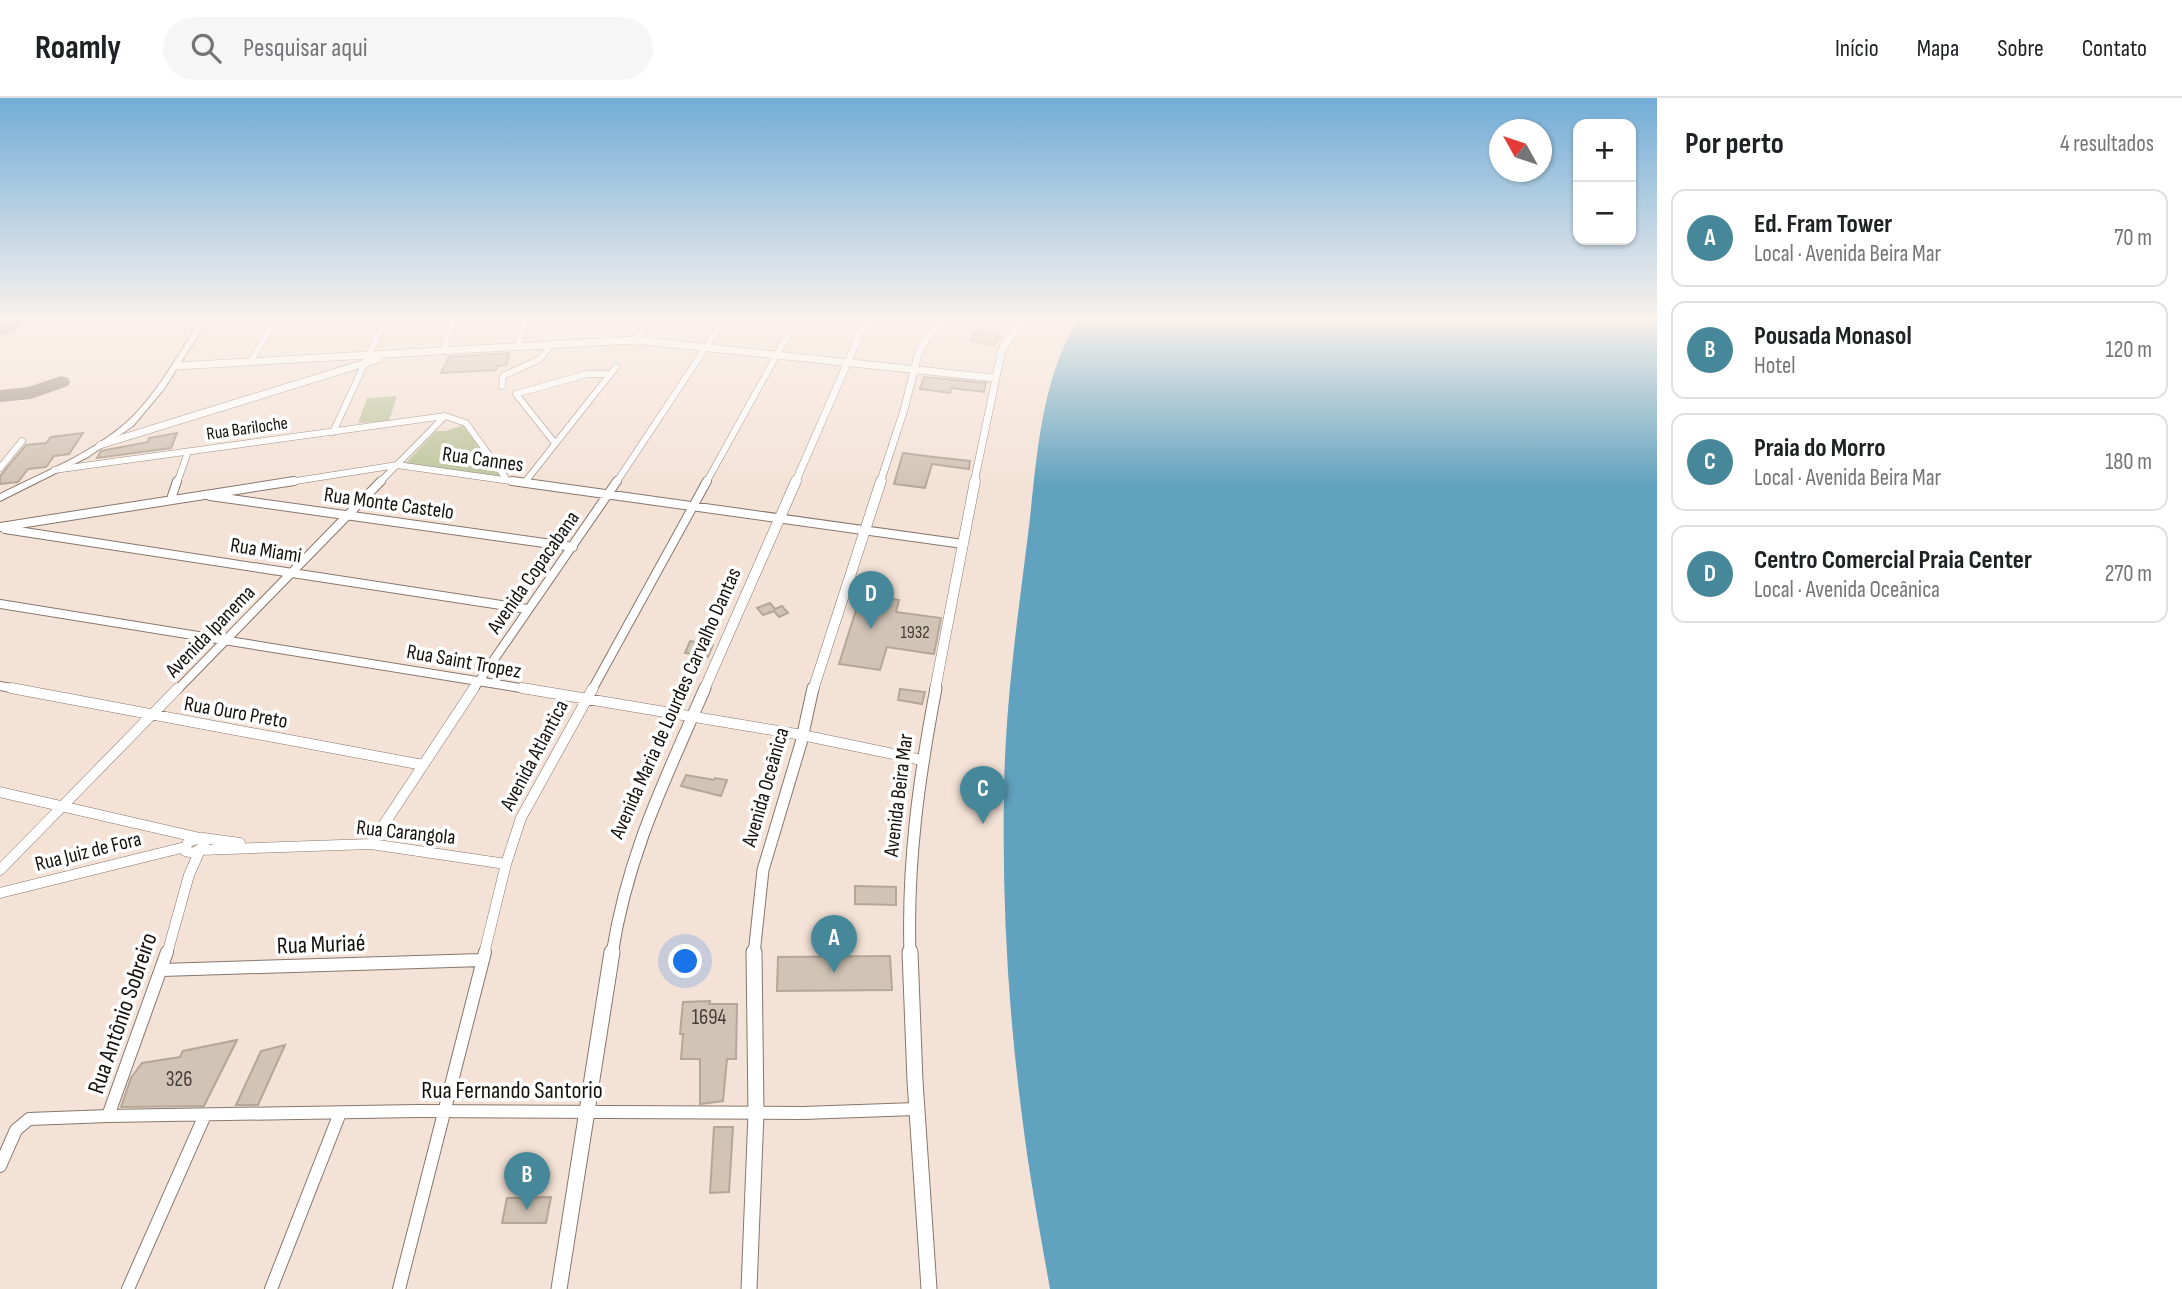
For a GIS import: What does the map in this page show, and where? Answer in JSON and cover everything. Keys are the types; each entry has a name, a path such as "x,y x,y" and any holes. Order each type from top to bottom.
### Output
{"main road":[{"path":"0,499 100,445 127,426 143,411 169,376"}],"street":[{"path":"100,445 316,376"},
{"path":"333,432 360,376"},
{"path":"502,386 504,376"},
{"path":"554,442 516,394 581,376"},
{"path":"524,482 609,376"},
{"name":"Avenida Copacabana","path":"371,844 687,376"},
{"name":"Avenida Atlantica","path":"399,1289 446,1112 506,864 530,798 765,376"},
{"name":"Avenida Maria de Lourdes Carvalho Dantas","path":"559,1289 618,914 631,856 643,821 692,718 842,376"},
{"name":"Avenida Oceânica","path":"749,1289 756,1113 753,985 759,890 770,840 813,692 913,376"},
{"path":"973,376 994,378"},
{"name":"Avenida Beira Mar","path":"929,1289 916,1109 908,894 911,846 922,760 994,378"},
{"path":"445,416 466,424 507,480"},
{"name":"Rua Bariloche","path":"52,470 445,416"},
{"name":"Avenida Ipanema","path":"0,870 445,416"},
{"path":"0,468 22,441"},
{"path":"170,499 188,452"},
{"name":"Rua Cannes","path":"0,527 397,465 963,544"},
{"name":"Rua Monte Castelo","path":"201,494 573,547"},
{"name":"Rua Miami","path":"0,527 527,609"},
{"name":"Rua Saint Tropez","path":"0,604 227,638 802,735 922,760"},
{"name":"Rua Ouro Preto","path":"0,687 423,765"},
{"name":"Rua Carangola","path":"0,792 202,838 259,846"},
{"name":"Rua Carangola","path":"165,830 186,848 200,850 371,844 506,864"},
{"path":"186,848 202,838"},
{"name":"Rua Antônio Sobreiro","path":"0,1166 16,1130 29,1119 108,1116 162,970 189,875 205,842 202,838"},
{"name":"Rua Antônio Sobreiro","path":"186,848 189,875"},
{"name":"Rua Juiz de Fora","path":"0,893 186,848"},
{"name":"Rua Muriaé","path":"162,970 482,960"},
{"name":"Rua Fernando Santorio","path":"108,1116 446,1112 756,1113 916,1109"},
{"path":"271,1289 340,1113"},
{"path":"128,1289 205,1115"}],"green space":[{"path":"397,396 389,421 358,423 367,398"},
{"path":"463,425 500,476 406,463 436,431 446,431"}],"water":[{"path":"1053,376 1657,376 1657,1289 1050,1289 1017,1076 1005,914 1004,833 1005,761 1012,664 1037,452"}],"building":[{"path":"924,377 986,383 984,392 951,388 950,393 920,389"},
{"path":"83,433 69,454 54,456 46,467 28,469 18,482 0,484 0,476 26,445 46,443 51,437"},
{"path":"177,433 171,448 97,458 101,451"},
{"path":"903,453 970,461 969,469 932,464 925,488 894,484"},
{"path":"861,594 899,600 896,612 941,618 934,654 887,647 880,670 839,664"},
{"path":"770,603 775,609 782,606 788,613 779,617 774,611 763,615 757,608"},
{"path":"690,641 713,645 708,657 685,653"},
{"path":"900,689 925,692 922,704 898,700"},
{"path":"686,775 727,780 721,796 681,786"},
{"path":"855,886 896,887 896,905 855,904"},
{"path":"890,956 892,990 777,991 778,957"},
{"path":"710,1001 709,1004 737,1004 736,1059 727,1059 723,1101 700,1104 700,1059 681,1059 683,1002"},
{"path":"237,1040 204,1106 121,1107 131,1078 142,1063 180,1057 183,1051"},
{"path":"285,1045 258,1105 236,1105 261,1051"},
{"path":"714,1127 733,1127 729,1192 710,1193"},
{"path":"551,1197 546,1223 502,1223 507,1198"}],"taxiway":[{"path":"0,396 31,393 61,382"}],"place":[{"name":"Centro Comercial Praia Center","path":"871,629"},
{"name":"Praia do Morro","path":"983,824"},
{"name":"Ed. Fram Tower","path":"834,973"},
{"name":"Pousada Monasol","path":"527,1210"}]}
